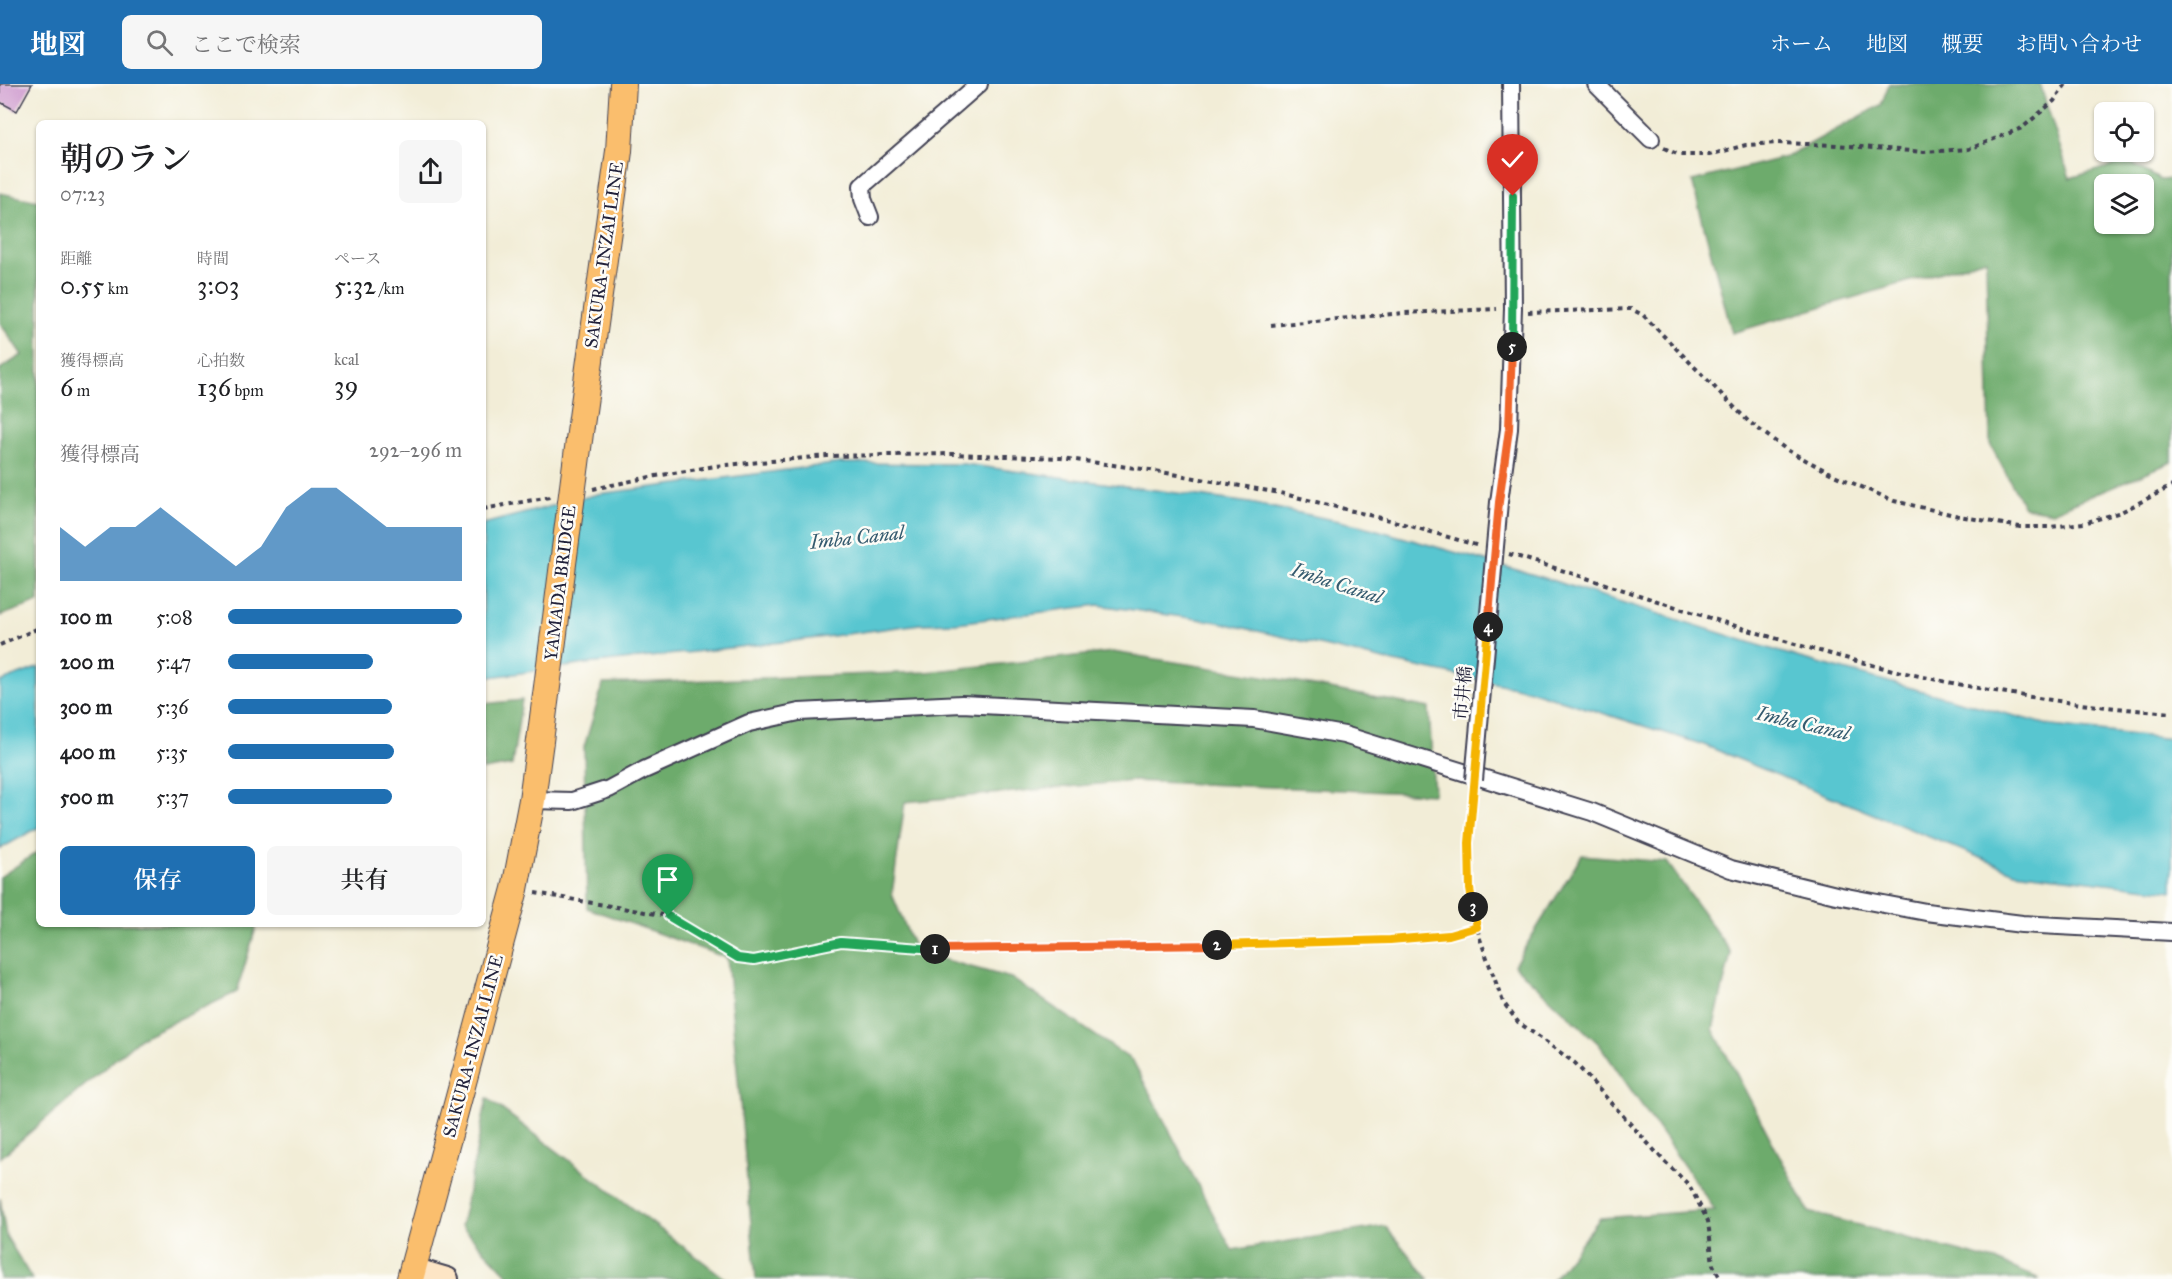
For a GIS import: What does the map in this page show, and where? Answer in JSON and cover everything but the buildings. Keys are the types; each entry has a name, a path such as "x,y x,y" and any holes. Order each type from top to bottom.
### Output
{"main road":[{"name":"SAKURA-INZAI LINE","path":"581,425 619,151 623,84"},
{"name":"YAMADA BRIDGE","path":"540,741 581,425"},
{"name":"SAKURA-INZAI LINE","path":"411,1274 515,889 532,800 540,741"}],"street":[{"path":"870,217 863,198 862,186 980,84"},
{"name":"市井橋","path":"1474,780 1499,502 1509,429 1513,310 1511,84"},
{"path":"1596,84 1651,139"},
{"path":"532,800 572,801 609,789 644,770 749,723 799,712 962,704 1254,719 1344,735 1592,812 1731,869 1836,896 1926,912 2022,924 2172,932"},
{"path":"411,1274 447,1279"}],"path":[{"path":"1651,139 1679,156 1709,155 1746,146 1778,143 1924,152 1969,149 2022,128 2054,101 2066,84"},
{"path":"1271,325 1404,313 1631,309 1643,315 1749,422 1777,443 1834,475 1894,501 2020,527 2050,527 2084,523 2121,512 2172,486"},
{"path":"585,490 715,466 826,456 953,454 1061,458 1150,470 1280,493 1397,522 1487,548"},
{"path":"486,508 551,497"},
{"path":"1498,551 1850,659 1983,689 2068,703 2172,713"},
{"path":"0,645 36,629"},
{"path":"1474,780 1469,843 1470,889 1477,927 1503,1002 1518,1022 1575,1063 1664,1161 1689,1185 1707,1221 1713,1265 1721,1279"},
{"path":"515,889 668,916 738,958 754,960 841,942 937,949 1243,945 1402,939 1449,935 1477,927"}],"green space":[{"path":"1889,84 2040,84 2070,178 2125,162 2130,162 2150,174 2094,174 2094,234 2154,234 2154,176 2160,180 2172,179 2172,462 2052,512 2024,507 1990,444 1986,259 1732,333 1692,181 1786,157 1881,105"},
{"path":"0,193 36,200 36,603 0,616 0,369 22,355 0,323"},
{"path":"1113,652 1268,677 1429,708 1434,794 1132,781 905,802 892,894 916,952 1011,978 1133,1061 1232,1250 1385,1226 1429,1279 756,1279 727,958 587,908 584,747 603,684 926,672"},
{"path":"522,700 512,765 486,769 486,704"},
{"path":"36,853 36,927 256,927 237,992 140,1038 0,1158 0,877"},
{"path":"1582,855 1667,862 1731,953 1713,1029 1809,1212 1999,1262 2040,1279 1553,1279 1600,1218 1715,1210 1599,1044 1514,965"},
{"path":"487,1098 726,1279 512,1279 461,1226"},
{"path":"0,1198 6,1236 32,1279 0,1279"}],"water":[{"name":"Imba Canal","path":"841,463 964,464 1250,503 1363,526 1538,576 1800,658 2052,726 2172,739 2172,891 2015,872 1704,745 1529,690 1218,622 1098,605 956,623 920,624 486,678 486,523 598,494"},
{"path":"36,668 36,829 0,849 0,682"}],"route":[{"path":"668,916 738,958 754,960 841,942 937,949 1243,945 1390,940 1449,935 1477,927 1470,889 1469,843 1499,502 1509,429 1513,308 1513,196"}]}
